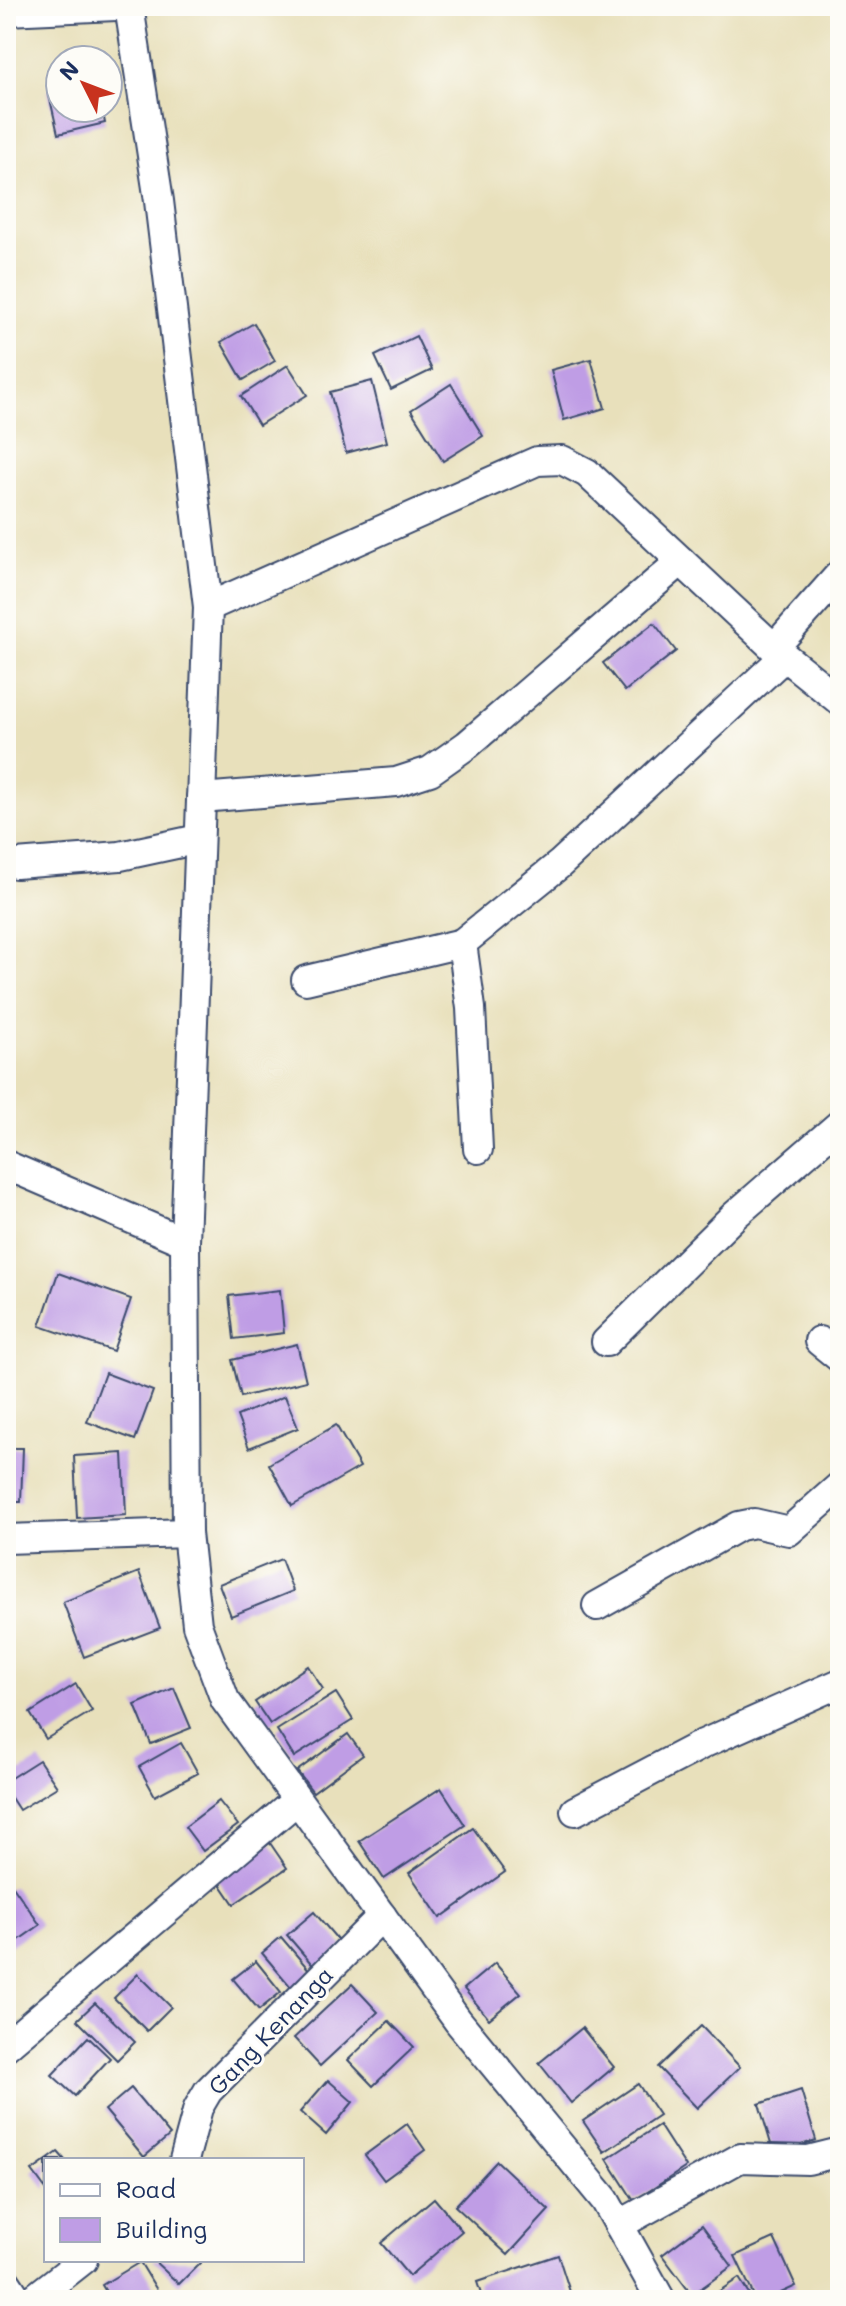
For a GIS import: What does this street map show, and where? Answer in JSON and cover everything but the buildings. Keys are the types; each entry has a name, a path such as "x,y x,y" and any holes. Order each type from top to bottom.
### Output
{"street":[{"path":"6,11 116,6"},
{"path":"129,6 159,201 208,607 185,1242 187,1533 197,1625 225,1700 458,2021 605,2200 661,2300"},
{"path":"208,607 537,461 562,460 587,473 779,653 840,701"},
{"path":"201,798 396,782 430,771 467,745 681,561"},
{"path":"306,980 462,943 560,864 779,653 840,574"},
{"path":"6,861 16,864 120,856 199,839"},
{"path":"462,943 471,1008 478,1149"},
{"path":"606,1342 734,1216 840,1124"},
{"path":"6,1165 185,1242"},
{"path":"597,1606 739,1526 754,1523 789,1531 840,1486"},
{"path":"6,1539 187,1533"},
{"path":"575,1811 705,1743 840,1683"},
{"path":"6,2046 297,1800"},
{"name":"Gang Kenanga","path":"185,2158 198,2108 208,2091 382,1916"},
{"path":"619,2225 740,2158 808,2160 840,2152"},
{"path":"32,2300 80,2262"},
{"path":"6,2282 18,2300"}]}
